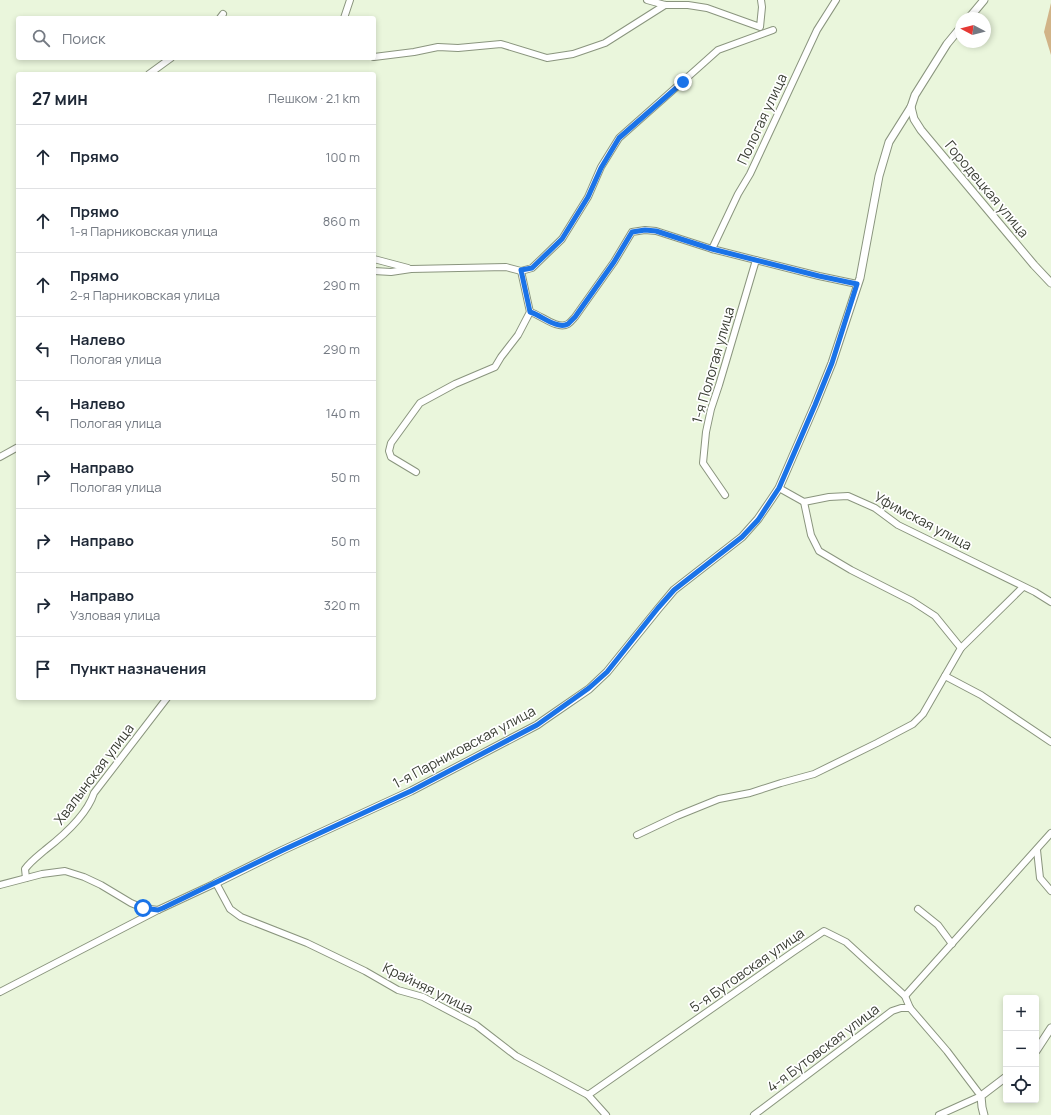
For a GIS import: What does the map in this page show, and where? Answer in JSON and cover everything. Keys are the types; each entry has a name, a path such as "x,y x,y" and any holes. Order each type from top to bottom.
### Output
{"street":[{"path":"345,16 350,0"},
{"path":"648,0 665,5 688,5 707,8 760,27 762,7 761,0"},
{"name":"Пологая улица","path":"712,249 738,194 750,174 817,30 836,0"},
{"path":"973,12 984,0"},
{"path":"376,57 414,52 438,47 458,48 501,44 547,58 573,54 606,43 665,5"},
{"path":"376,271 391,272 411,269 506,267 521,270 532,268 562,239 588,197 601,168 619,138 718,50 773,30"},
{"name":"1-я Парниковская улица","path":"216,883 283,850 411,791 537,725 589,688 607,672 674,590 742,537 758,520 779,488 829,370 860,278 879,176 889,142 911,107 916,94 946,44 955,34"},
{"path":"152,72 168,60"},
{"name":"Городецкая улица","path":"911,107 914,119 921,130 1034,265 1051,283"},
{"path":"530,312 553,324 561,326 568,324 575,317 614,262 632,232 645,230 656,231 712,249 857,284"},
{"path":"376,260 411,269"},
{"name":"1-я Пологая улица","path":"725,495 703,463 706,432 711,409 720,385 756,260"},
{"path":"416,472 391,457 389,451 391,443 420,403 455,384 495,367 518,334 530,312 521,270"},
{"path":"0,457 16,448"},
{"path":"779,488 804,502 811,535 819,551 851,570 912,601 936,616 961,648"},
{"name":"Уфимская улица","path":"804,502 829,497 848,496 875,508 898,525 1035,592 1051,602"},
{"path":"637,835 677,816 719,799 750,793 781,782 814,774 913,724 923,714 961,648 1023,587"},
{"path":"945,676 981,695 1051,742"},
{"name":"Хвалынская улица","path":"26,878 25,869 31,861 63,835 79,818 92,800 94,793 165,700"},
{"path":"906,996 1051,833"},
{"path":"1037,850 1040,878 1051,891"},
{"path":"0,885 42,874 65,871 84,877 101,885 131,904 143,908 158,910"},
{"path":"0,992 158,910 216,883"},
{"name":"Крайняя улица","path":"216,883 230,909 241,917 307,943 365,971 398,990 422,997 476,1025 516,1056 588,1095 606,1115"},
{"path":"918,909 938,925 952,944"},
{"name":"5-я Бутовская улица","path":"588,1095 824,931 846,942 906,996 910,1008"},
{"name":"4-я Бутовская улица","path":"754,1115 892,1011 900,1008 910,1008"},
{"path":"910,1008 947,1051 981,1096 984,1115"},
{"path":"1039,1046 1051,1028"},
{"path":"939,1115 981,1096 1003,1079"}],"shaded area":[{"path":"1051,3 1051,55 1044,32"}],"route":[{"path":"143,908 158,910 163,908 283,850 411,791 537,725 589,688 607,672 674,590 742,537 758,520 772,500 779,488 832,363 857,284 712,249 656,231 645,230 632,232 614,262 575,317 568,324 561,326 553,324 530,312 521,270 532,268 562,239 588,197 601,168 619,138 683,82"}]}
